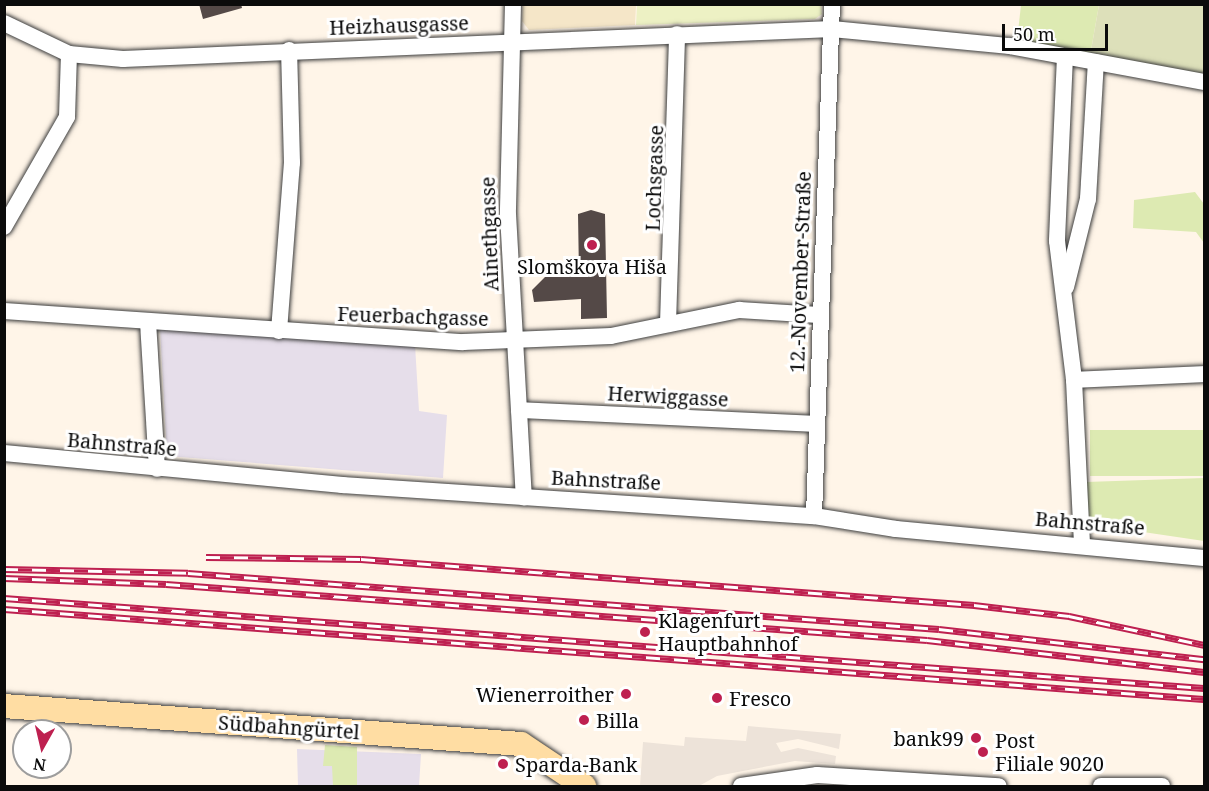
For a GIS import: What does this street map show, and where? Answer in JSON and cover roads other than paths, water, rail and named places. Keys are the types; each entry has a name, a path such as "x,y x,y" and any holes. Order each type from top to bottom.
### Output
{"street":[{"name":"Ainethgasse","path":"513,4 508,206 524,498"},
{"name":"12.-November-Straße","path":"814,516 815,424 832,4"},
{"path":"4,23 69,54 67,117 4,227"},
{"name":"Heizhausgasse","path":"69,54 123,59 289,50 831,29 919,35 1065,56 1204,82"},
{"name":"Lochsgasse","path":"668,324 677,34"},
{"path":"279,331 292,163 289,50"},
{"path":"1065,56 1057,224 1066,288 1074,380 1082,543"},
{"path":"1066,288 1088,199 1096,62"},
{"name":"Feuerbachgasse","path":"4,311 463,342 610,336 740,310 819,315"},
{"path":"148,322 157,469"},
{"path":"1074,380 1204,374"},
{"name":"Herwiggasse","path":"519,410 815,424"},
{"name":"Bahnstraße","path":"4,453 157,469 524,498 814,516 896,529 1082,543 1204,558"},
{"name":"Südbahngürtel","path":"4,706 521,744 585,786"},
{"path":"741,786 848,776 999,786"},
{"path":"1101,786 1162,786"}],"railway":[{"path":"206,557 361,559 974,605 1069,616 1204,645"},
{"path":"4,569 188,573 939,629 1204,659"},
{"path":"4,578 166,584 927,640 1204,672"},
{"path":"4,598 1204,688"},
{"path":"4,609 1204,699"}],"place":[{"name":"Slomškova Hiša","path":"592,245"},
{"name":"Klagenfurt Hauptbahnhof","path":"645,632"},
{"name":"Wienerroither","path":"626,694"},
{"name":"Fresco","path":"717,698"},
{"name":"Billa","path":"584,720"},
{"name":"bank99","path":"976,738"},
{"name":"Post Filiale 9020","path":"983,752"},
{"name":"Sparda-Bank","path":"503,764"}]}
